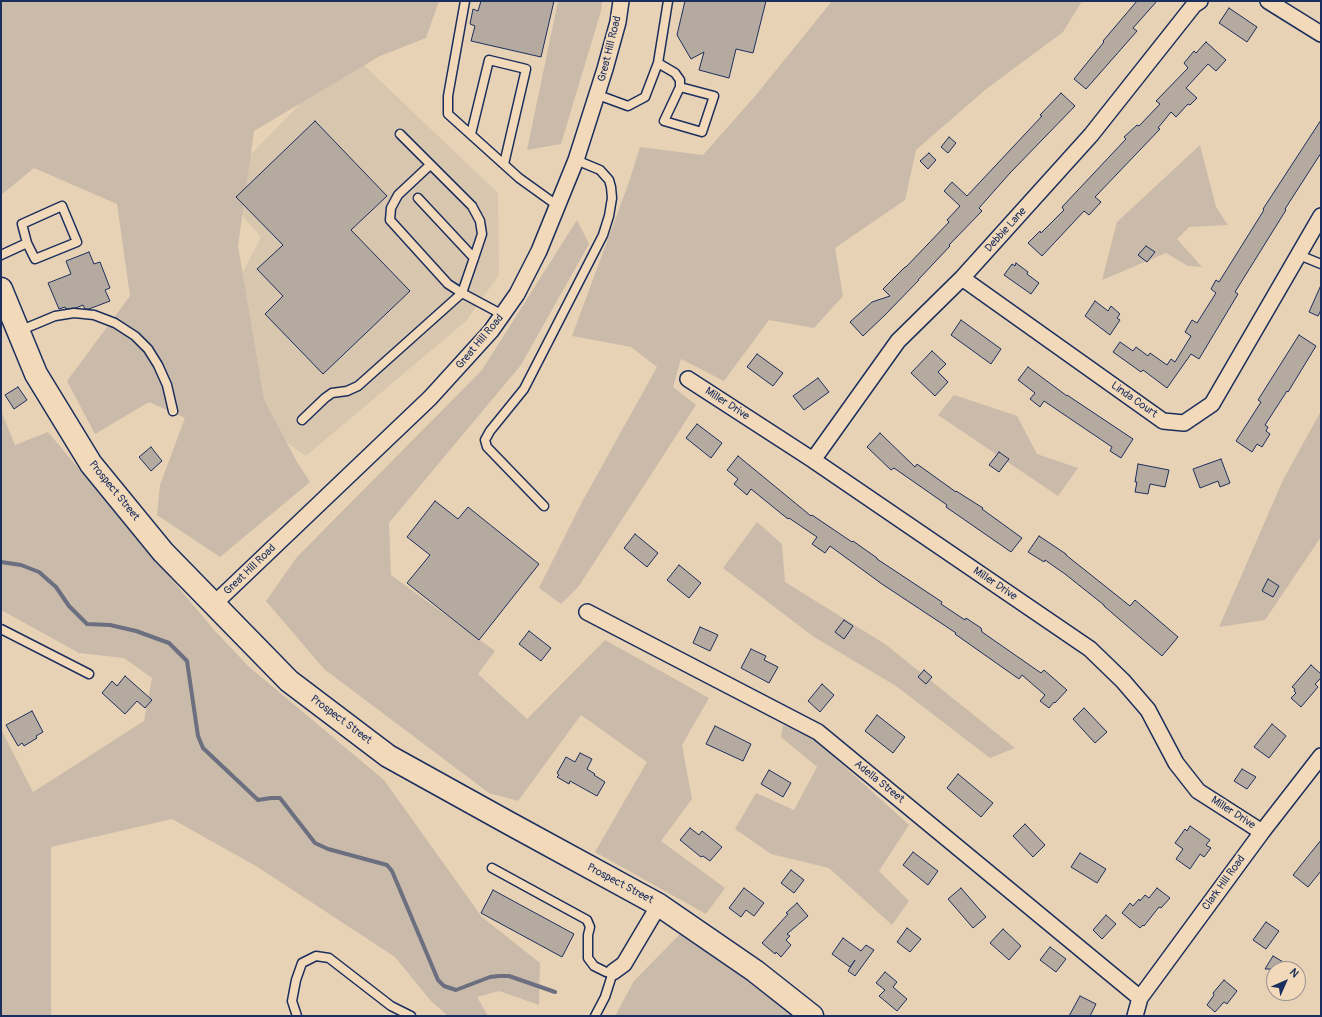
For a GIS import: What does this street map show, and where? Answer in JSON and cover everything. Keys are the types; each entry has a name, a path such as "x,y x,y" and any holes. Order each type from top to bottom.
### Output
{"main road":[{"name":"Prospect Street","path":"1,288 36,374 91,464 163,552 289,681 388,756 658,905 755,972 812,1016"}],"street":[{"name":"Great Hill Road","path":"214,604 430,398 479,346 503,315 524,282 539,251 576,160 598,95 618,22 621,1"},
{"name":"Debbie Lane","path":"813,460 898,341 962,278 1091,135 1194,5 1200,1"},
{"path":"1268,1 1321,34"},
{"name":"Linda Court","path":"962,278 1163,421 1184,423 1212,404 1321,216"},
{"name":"Miller Drive","path":"688,379 813,460 1090,649 1123,681 1148,710 1176,763 1198,791 1262,832"},
{"name":"Adella Street","path":"587,612 818,732 1140,998"},
{"name":"Clark Hill Road","path":"1135,1016 1140,998 1262,832 1321,756"},
{"path":"613,972 624,964 658,905"}],"lane":[{"path":"465,1 448,96 448,114 519,178 558,206"},
{"path":"598,95 628,106 645,97 658,64 668,1"},
{"path":"471,134 489,60 526,69 504,164"},
{"path":"658,64 675,73 680,80 680,87 664,121 702,132 714,96 680,87"},
{"path":"302,420 332,393 347,391 358,386 462,293 474,258 482,234 480,221 472,206 400,134"},
{"path":"544,506 487,447 485,440 490,431 524,389 603,235 609,216 612,198 609,180 600,170 576,160"},
{"path":"430,165 398,195 391,208 390,220 448,284 503,315"},
{"path":"418,198 474,258"},
{"path":"62,206 77,242 35,259 27,243 22,224 62,206"},
{"path":"1,254 27,243"},
{"path":"1298,255 1321,264"},
{"path":"19,331 55,316 74,313 94,315 115,323 135,336 148,349 158,365 167,385 172,411"},
{"path":"1,629 89,674"},
{"path":"492,868 587,920 590,927 588,935 588,958 594,966 606,972 613,972 605,997 595,1016"},
{"path":"297,1016 292,1001 296,980 302,963 316,956 329,958 391,1006 410,1016"}],"shaded area":[{"path":"1,1 439,1 426,38 380,56 254,131 238,246 264,400 297,462 310,482 220,557 157,515 160,485 185,418 149,402 95,434 67,381 130,296 117,204 34,168 1,195"},
{"path":"558,1 602,1 601,11 561,144 527,150"},
{"path":"832,1 1082,1 1063,32 985,90 916,150 905,200 835,248 843,296 814,328 769,320 724,381 681,359 673,387 696,405 579,586 561,604 539,588 582,502 657,367 631,347 572,336 628,185 640,147 703,155 756,95"},
{"path":"329,32 498,193 499,275 466,321 306,456 253,418 233,292 261,237 218,188 298,106 276,82"},
{"path":"1200,145 1216,207 1228,225 1189,227 1177,239 1202,267 1188,266 1166,253 1102,280 1117,222"},
{"path":"577,220 589,244 521,365 389,523 391,575 495,651 478,674 527,719 605,640 709,698 682,745 692,799 661,841 725,888 706,914 595,852 647,762 581,715 518,801 489,793 324,669 266,601 297,557 482,370"},
{"path":"954,395 1017,416 1037,454 1078,468 1058,496 938,415"},
{"path":"1,411 15,445 48,432 215,631 248,666 384,780 482,917 540,963 539,1005 499,991 477,997 488,1016 448,1016 431,1001 395,957 256,866 172,819 51,847 51,1016 1,1016 1,729 33,792 144,721 152,678 124,658 79,653 1,610"},
{"path":"1321,411 1321,537 1265,620 1219,627 1283,480"},
{"path":"757,522 782,544 785,582 885,644 1015,748 990,758 896,686 814,637 723,568"},
{"path":"783,725 814,739 909,825 879,871 909,901 892,925 829,868 771,854 735,829 756,793 794,810 817,767 781,737"},
{"path":"682,932 799,1016 615,1016 634,981"}],"building":[{"path":"481,1 554,1 541,57 471,41 475,26 470,24 473,9 478,11"},
{"path":"685,1 766,1 753,53 736,49 729,78 699,70 704,52 691,59 677,35"},
{"path":"1137,1 1157,1 1133,28 1137,31 1086,89 1074,79 1104,42 1103,41"},
{"path":"1229,8 1257,27 1247,42 1219,23"},
{"path":"1206,42 1226,60 1216,71 1208,64 1186,88 1197,98 1190,105 1188,104 1176,117 1171,112 1158,128 1160,129 1095,197 1101,202 1089,215 1084,211 1042,256 1028,243 1040,231 1041,233 1064,210 1062,207 1126,139 1124,137 1137,125 1139,126 1160,104 1156,101 1188,68 1184,63 1194,51 1196,53"},
{"path":"1061,93 1075,106 1010,173 979,208 982,211 949,245 950,246 919,280 863,336 850,322 872,302 890,296 883,289 949,222 947,220 960,206 944,191 952,182 967,196 1042,116 1040,115"},
{"path":"1321,120 1321,153 1235,292 1238,294 1199,359 1191,354 1167,388 1143,370 1141,372 1113,352 1120,342 1133,351 1136,347 1148,356 1150,353 1167,365 1171,359 1175,362 1191,336 1185,332 1192,320 1197,323 1216,293 1211,289 1216,280 1219,282 1264,210 1263,209"},
{"path":"315,121 387,196 351,230 410,291 323,374 265,314 283,296 257,269 283,245 236,197"},
{"path":"949,137 956,143 948,153 941,147"},
{"path":"929,153 936,160 928,169 920,161"},
{"path":"1146,246 1155,252 1147,262 1138,255"},
{"path":"89,252 94,264 100,262 110,288 105,290 110,301 89,309 85,309 83,305 76,308 66,309 65,307 59,309 48,283 71,274 66,261"},
{"path":"1016,263 1039,283 1031,294 1004,275 1012,264 1015,266"},
{"path":"1321,285 1321,310 1318,316 1309,312"},
{"path":"1095,301 1108,311 1111,306 1120,314 1117,318 1120,320 1110,335 1085,316"},
{"path":"961,320 1001,349 991,364 951,335"},
{"path":"1299,335 1316,346 1288,392 1287,391 1265,425 1268,427 1266,431 1270,434 1262,447 1257,444 1252,452 1236,441 1261,402 1258,400"},
{"path":"932,351 946,364 938,372 948,382 935,396 911,373"},
{"path":"757,354 783,373 773,386 747,367"},
{"path":"1028,367 1067,396 1133,439 1121,458 1110,451 1112,447 1044,401 1040,407 1030,399 1035,393 1018,380"},
{"path":"818,378 829,392 804,410 793,396"},
{"path":"18,387 27,400 14,409 5,395"},
{"path":"697,424 722,443 711,458 686,438"},
{"path":"880,433 915,467 917,464 956,492 983,508 982,509 1022,538 1011,552 946,507 947,505 894,468 891,470 867,447"},
{"path":"151,447 162,461 151,471 139,457"},
{"path":"999,452 1009,459 999,472 989,465"},
{"path":"738,456 811,516 812,515 852,542 853,541 877,559 942,602 941,604 965,620 966,618 981,628 982,632 1041,673 1044,670 1067,690 1049,708 1040,701 1045,695 1022,675 1019,679 955,634 956,633 882,584 830,546 825,553 812,544 817,537 789,518 788,519 751,489 747,495 734,484 738,479 727,470"},
{"path":"1221,459 1230,483 1220,487 1218,481 1200,488 1193,469"},
{"path":"1138,464 1169,470 1165,487 1150,484 1148,494 1135,492"},
{"path":"435,501 458,519 468,507 539,564 479,640 407,583 430,555 407,537"},
{"path":"635,534 658,553 647,567 624,548"},
{"path":"1039,536 1066,554 1130,606 1135,600 1178,637 1162,656 1104,605 1065,574 1045,560 1044,562 1028,552"},
{"path":"679,565 701,583 689,598 667,580"},
{"path":"1268,579 1279,586 1273,597 1262,591"},
{"path":"844,620 853,626 844,639 835,632"},
{"path":"700,627 718,635 710,651 693,643"},
{"path":"529,631 551,648 541,661 519,644"},
{"path":"751,649 766,656 764,660 778,667 769,683 741,668"},
{"path":"1311,665 1321,674 1321,678 1315,684 1318,687 1301,707 1291,698 1296,693 1294,691 1295,689 1292,687"},
{"path":"924,670 932,677 926,684 918,677"},
{"path":"125,676 152,700 145,708 137,701 125,714 102,693 112,681 117,686"},
{"path":"822,684 834,695 820,712 808,701"},
{"path":"1084,708 1107,732 1095,743 1073,719"},
{"path":"32,711 43,732 36,736 37,738 24,746 22,743 18,746 6,725"},
{"path":"877,715 905,737 893,753 865,731"},
{"path":"1272,724 1286,736 1269,758 1254,747"},
{"path":"715,726 751,744 743,761 706,744"},
{"path":"580,753 592,759 587,769 605,782 597,796 570,781 569,784 557,777 559,775 557,773 566,757 575,762"},
{"path":"1242,769 1256,777 1247,789 1234,781"},
{"path":"769,770 791,783 783,797 761,784"},
{"path":"958,774 993,803 981,817 947,788"},
{"path":"1025,824 1045,845 1033,857 1013,836"},
{"path":"1190,826 1210,840 1206,845 1211,848 1204,857 1200,854 1190,869 1176,859 1183,849 1175,843 1185,829 1187,831"},
{"path":"690,828 699,835 702,831 722,847 710,861 703,856 701,857 680,840"},
{"path":"1321,840 1321,871 1308,887 1293,875"},
{"path":"913,852 938,871 928,885 903,865"},
{"path":"1080,853 1106,869 1097,883 1071,867"},
{"path":"791,870 804,880 794,893 781,883"},
{"path":"744,888 764,903 754,916 746,910 741,917 729,908"},
{"path":"961,888 986,917 973,928 948,899"},
{"path":"1157,888 1170,898 1161,908 1159,907 1144,926 1143,925 1140,928 1122,913 1130,903 1133,906 1145,895 1149,898"},
{"path":"493,890 574,934 562,957 481,913"},
{"path":"797,903 808,916 787,934 790,936 786,940 791,945 781,957 762,943 788,914 786,913"},
{"path":"1106,915 1116,924 1102,939 1093,930"},
{"path":"1266,922 1279,931 1266,949 1253,940"},
{"path":"907,928 921,939 910,952 897,942"},
{"path":"1003,929 1021,946 1009,960 990,943"},
{"path":"843,938 861,951 866,945 874,950 855,976 848,971 855,960 850,967 832,954"},
{"path":"1050,947 1066,959 1056,972 1040,960"},
{"path":"1273,956 1281,961 1270,961"},
{"path":"885,972 897,982 893,987 907,999 897,1011 879,996 885,990 876,983"},
{"path":"1224,980 1237,991 1227,1004 1224,1002 1215,1012 1207,1005 1214,995 1213,993"},
{"path":"1080,996 1096,1004 1090,1016 1069,1016"}],"waterway":[{"path":"1,562 21,565 39,572 56,587 69,606 87,624 110,625 136,631 169,643 187,661 198,736 203,748 258,800 280,798 315,843 328,849 387,865 392,871 438,980 444,986 456,990 490,977 509,976 555,992"}]}
